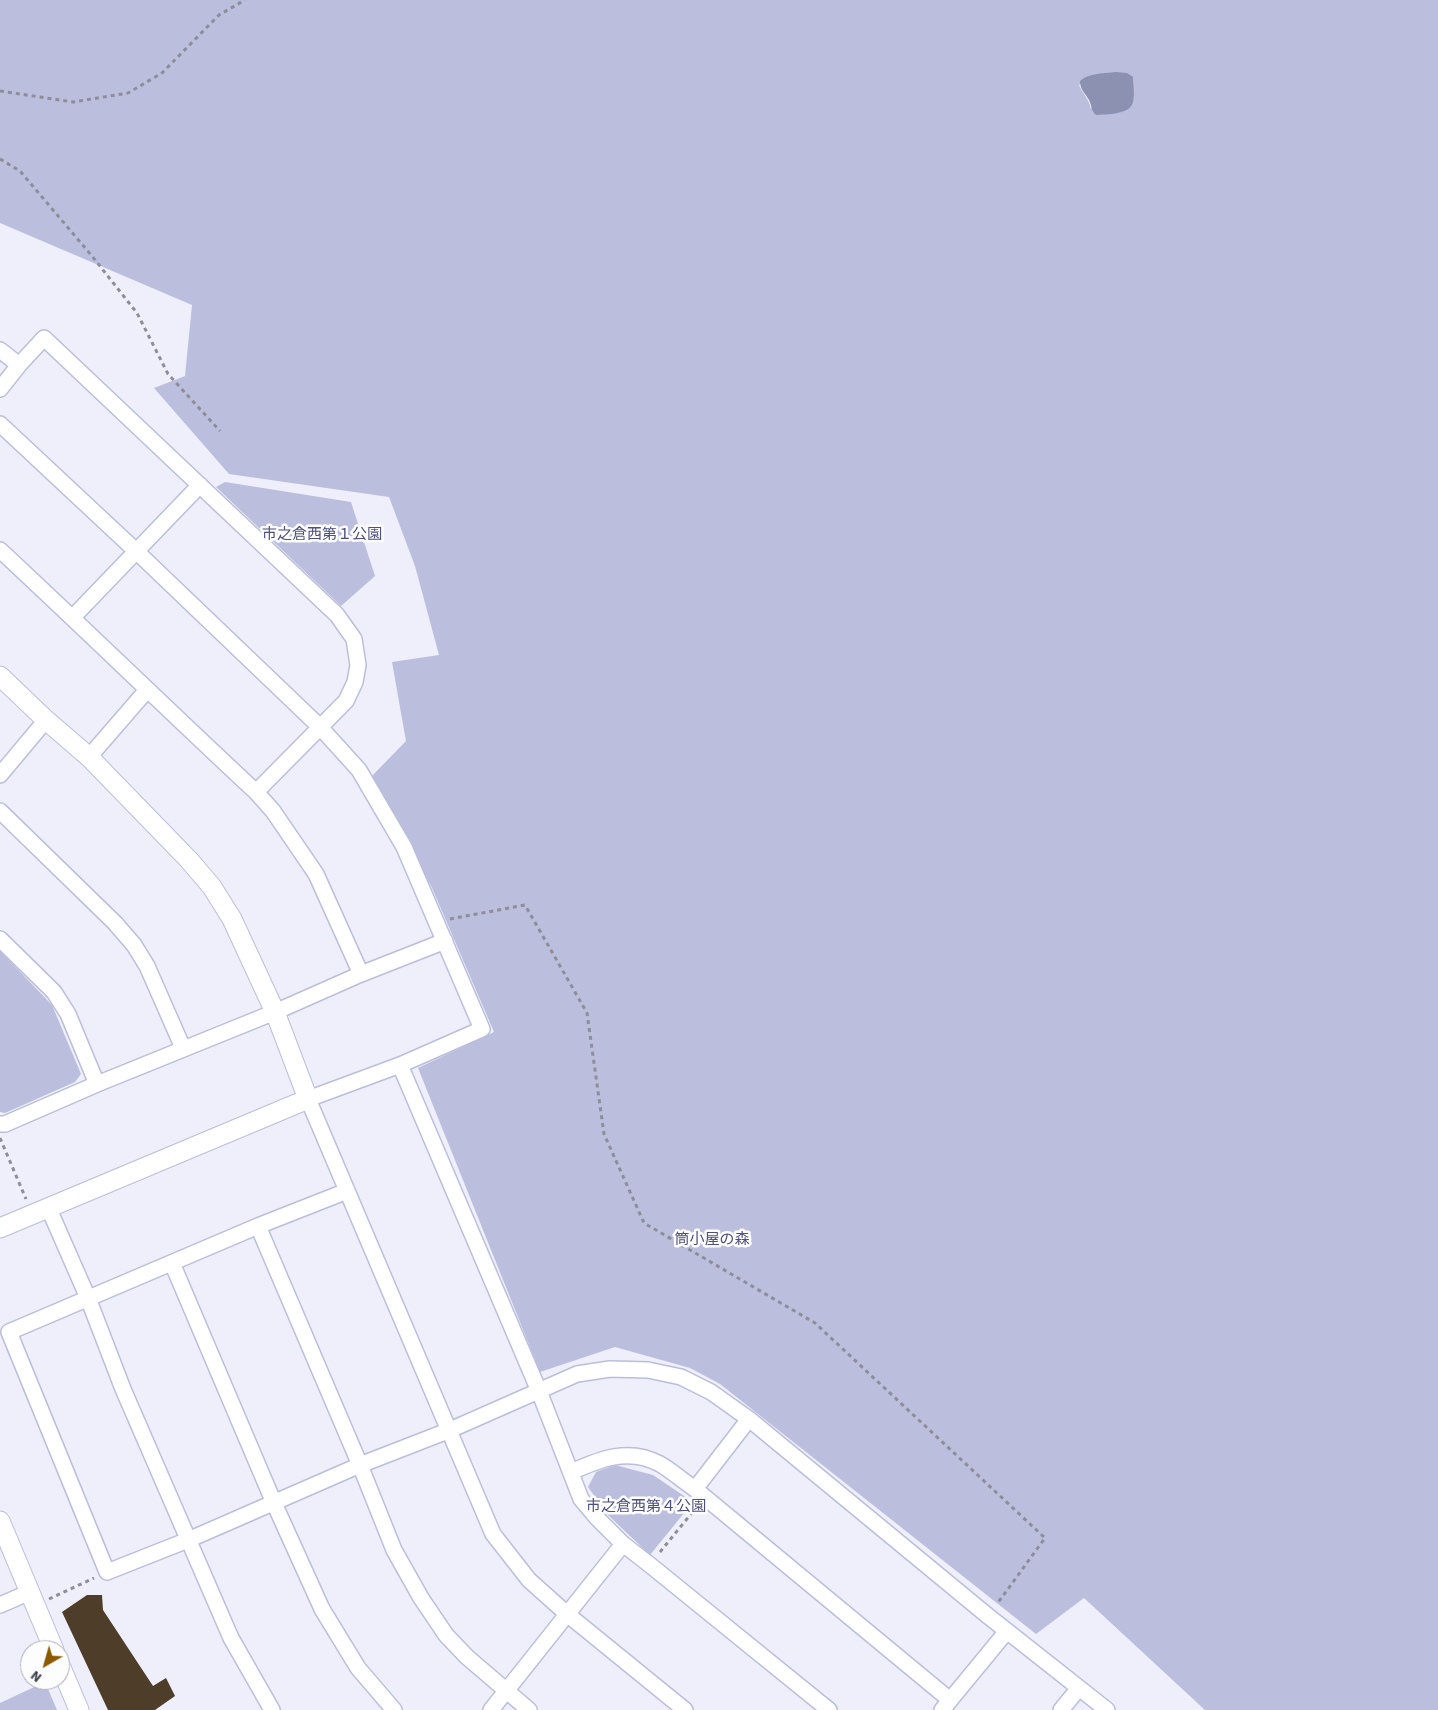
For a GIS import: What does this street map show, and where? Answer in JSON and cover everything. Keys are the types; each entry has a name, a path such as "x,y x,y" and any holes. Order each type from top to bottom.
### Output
{"street":[{"path":"0,389 44,338 337,615 354,639 358,665 354,682 346,701 256,792"},
{"path":"0,350 19,365"},
{"path":"0,424 320,727 358,770 404,847 482,1029 400,1065 308,1099 0,1228"},
{"path":"73,617 200,485"},
{"path":"0,550 73,617 146,690 256,792 273,811 316,874 361,974"},
{"path":"0,676 46,720 89,757 189,860 212,887 232,919 275,1012 308,1099 493,1534 529,1580 567,1614 684,1710"},
{"path":"89,757 146,690"},
{"path":"0,775 46,720"},
{"path":"0,812 115,923 134,945 147,966 184,1048"},
{"path":"0,940 54,992 68,1014 97,1084"},
{"path":"0,1124 4,1124 275,1012 361,974 445,941"},
{"path":"400,1065 539,1391 581,1499 596,1518 623,1544 829,1710"},
{"path":"347,1191 258,1226 9,1332 107,1572 188,1540 360,1465 450,1430 576,1374 610,1369 648,1370 681,1377 711,1392 749,1419 988,1616 1106,1710"},
{"path":"41,1212 88,1298 123,1390 231,1638 272,1710"},
{"path":"258,1226 360,1465 394,1550 421,1598 446,1634 467,1657 530,1710"},
{"path":"172,1263 274,1503 322,1609 358,1668 394,1710"},
{"path":"699,1493 749,1419"},
{"path":"572,1472 608,1457 628,1456 646,1458 660,1464 699,1493 946,1705 1007,1631"},
{"path":"0,1521 50,1640"},
{"path":"491,1710 623,1544"},
{"path":"0,1605 33,1599"},
{"path":"1061,1710 1079,1688"},
{"path":"70,1689 79,1710"}],"path":[{"path":"0,91 73,102 128,93 162,73 219,15 245,0"},
{"path":"0,159 20,171 92,256 137,313 168,374 220,431"},
{"path":"436,922 525,905 587,1012 604,1134 644,1223 815,1323 1044,1538 988,1616"},
{"path":"0,1138 41,1212"},
{"path":"650,1565 699,1493"},
{"path":"33,1599 107,1572"}],"green space":[{"name":"筒小屋の森","path":"0,0 1438,0 1438,1710 1205,1710 1084,1598 1036,1634 720,1384 690,1368 615,1347 540,1372 418,1068 494,1032 432,888 372,776 406,741 392,662 439,655 415,566 389,497 229,474 154,388 185,376 192,305 0,223","holes":["1116,72 1091,109 1079,85 1104,73"]},
{"name":"市之倉西第１公園","path":"225,482 351,502 375,576 341,606 216,487"},
{"path":"0,951 52,1005 81,1074 75,1082 5,1113 0,1112"},
{"name":"市之倉西第４公園","path":"615,1465 653,1475 693,1502 650,1555 608,1515 588,1487 596,1472"},
{"path":"28,1690 48,1690 57,1710 0,1710 0,1703"}],"shaded area":[{"path":"1116,72 1127,73 1133,77 1133,102 1123,112 1096,115 1082,89 1080,81 1092,75"}],"building":[{"path":"87,1595 102,1595 103,1610 153,1686 166,1678 175,1696 155,1710 108,1710 62,1612"}]}
